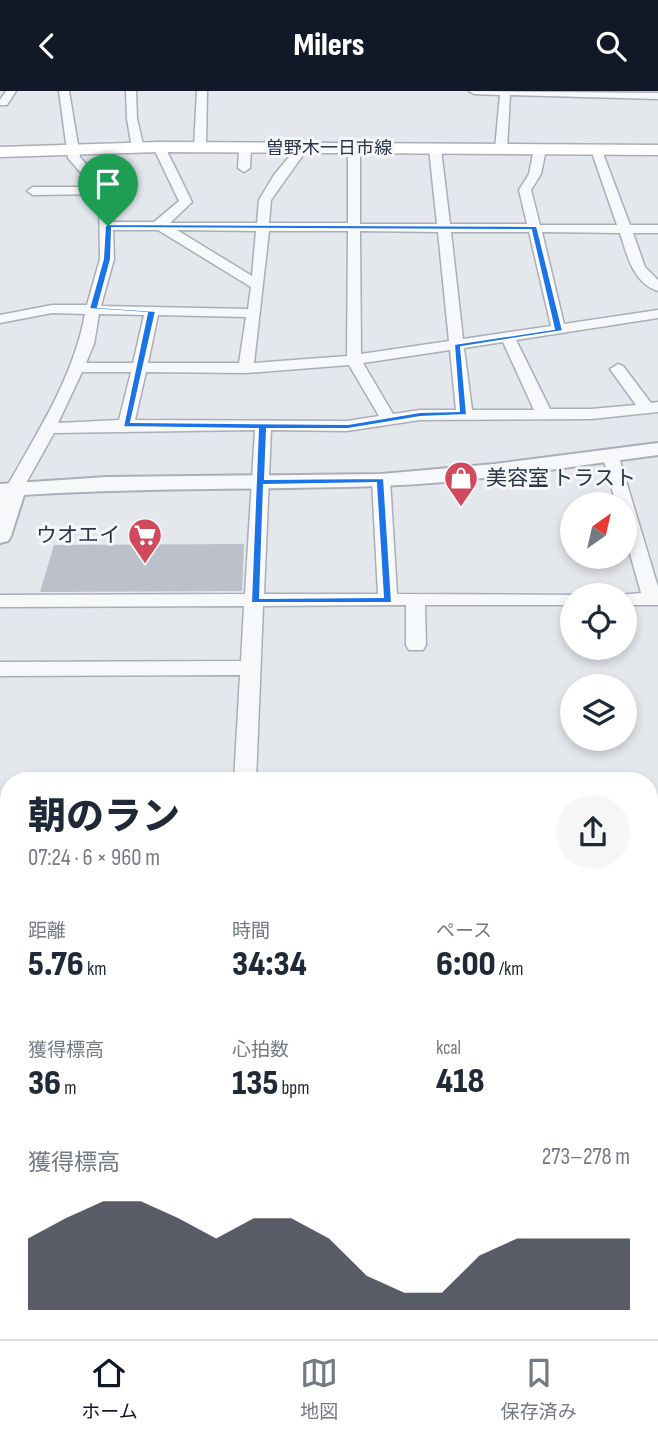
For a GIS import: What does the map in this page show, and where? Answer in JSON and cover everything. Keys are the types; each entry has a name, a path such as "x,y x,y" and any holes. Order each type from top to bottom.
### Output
{"main road":[{"name":"曽野木一日市線","path":"0,152 159,147 658,150"}],"street":[{"path":"3,103 10,91"},
{"path":"0,536 8,489 48,428 87,344 93,309 107,259 108,226 104,190 74,158 64,91"},
{"path":"131,91 132,120 138,148"},
{"path":"200,147 202,91"},
{"path":"474,91 658,96"},
{"path":"501,149 505,93"},
{"path":"159,147 186,202 159,225"},
{"path":"244,168 245,148"},
{"path":"246,368 258,285 265,200 270,189 302,148"},
{"path":"354,148 354,360 388,419"},
{"path":"435,149 464,413"},
{"path":"540,149 535,174 525,190 559,331"},
{"path":"597,150 639,269 658,287"},
{"path":"33,191 104,190"},
{"path":"159,225 258,285"},
{"path":"108,226 658,229"},
{"path":"0,319 52,309 253,313"},
{"path":"126,425 152,311"},
{"path":"76,367 246,368 354,360 658,314"},
{"path":"508,338 544,414"},
{"path":"618,369 652,408"},
{"path":"48,428 126,425 348,426 388,419 464,413 591,414 652,408"},
{"path":"245,772 262,426"},
{"path":"8,489 107,483 381,480 495,470 658,449"},
{"path":"610,454 655,599 637,599"},
{"path":"381,480 388,601"},
{"path":"0,601 560,599"},
{"path":"415,601 416,645"},
{"path":"0,669 251,668"}],"building":[{"name":"ウオエイ","path":"244,544 242,591 40,592 54,545"}],"place":[{"name":"美容室 トラスト","path":"461,508"},
{"name":"ウオエイ","path":"145,565"}],"route":[{"path":"108,226 107,259 93,309 152,311 126,425 262,426 255,601 388,601 381,480 260,482 262,426 348,426 420,415 464,413 457,345 559,331 534,227 108,226"}]}
